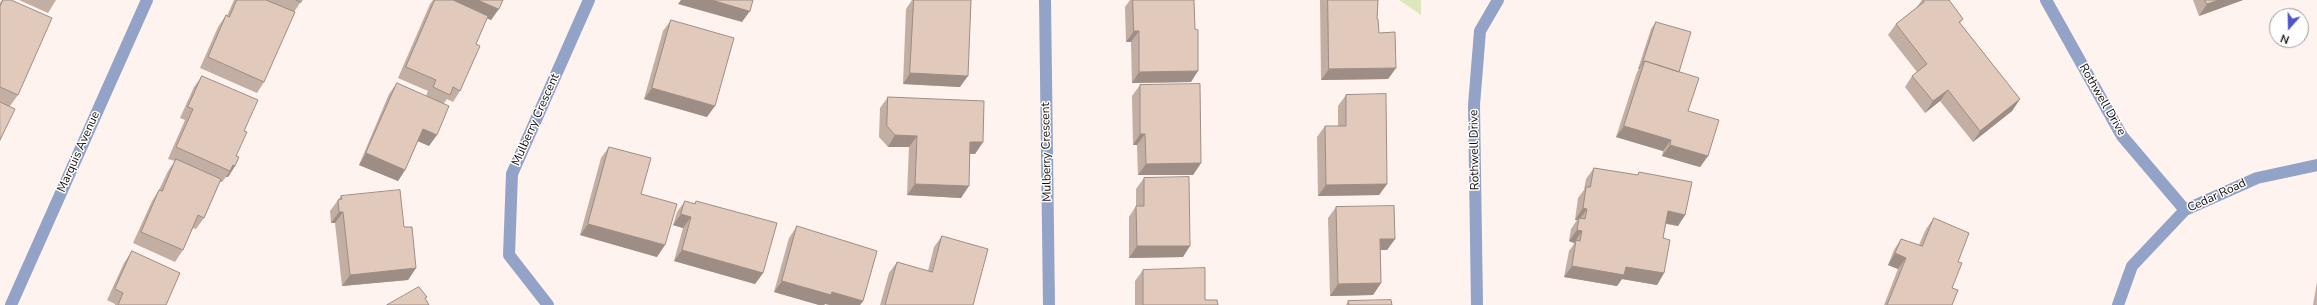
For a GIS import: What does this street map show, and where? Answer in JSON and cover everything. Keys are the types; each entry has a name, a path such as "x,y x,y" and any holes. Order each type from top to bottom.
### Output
{"street":[{"name":"Marquis Avenue","path":"11,305 147,0"},
{"name":"Mulberry Crescent","path":"548,305 509,255 512,174 589,0"},
{"name":"Mulberry Crescent","path":"1045,0 1049,305"},
{"name":"Rothwell Drive","path":"1477,305 1474,104 1480,31 1498,0"},
{"name":"Rothwell Drive","path":"2046,0 2122,136 2185,210"},
{"name":"Cedar Road","path":"2118,305 2132,266 2185,210 2257,178 2317,165"}],"green space":[{"path":"1399,0 1421,0 1421,15"}],"building":[{"path":"3,0 11,0 52,18 18,95 0,87 0,7"},
{"path":"237,0 266,0 295,12 264,82 208,57 226,15 229,17"},
{"path":"435,0 453,0 488,16 476,44 480,46 460,91 453,87 450,95 433,87 436,80 406,67"},
{"path":"478,0 503,0 499,9"},
{"path":"712,0 753,0 750,11"},
{"path":"914,0 971,0 968,76 910,73"},
{"path":"1133,0 1194,0 1195,29 1198,30 1198,71 1139,72 1139,31 1134,31"},
{"path":"1328,0 1378,0 1377,19 1379,33 1395,32 1396,68 1329,69"},
{"path":"1923,0 1949,0 1963,19 1959,22 2020,99 1980,131 1948,90 1933,101 1912,76 1927,64 1896,24 1924,2"},
{"path":"2205,0 2219,0 2207,4"},
{"path":"671,20 734,38 715,106 652,88"},
{"path":"1656,22 1691,32 1679,72 1645,61 1643,62"},
{"path":"1645,61 1699,78 1688,111 1719,120 1708,156 1670,145 1671,140 1624,126"},
{"path":"202,76 258,100 244,131 247,132 236,156 239,157 235,166 233,165 230,171 176,147 193,109 188,107"},
{"path":"397,83 449,106 437,135 423,129 405,170 366,153"},
{"path":"1200,84 1201,163 1146,164 1145,134 1140,134 1140,85"},
{"path":"1386,94 1387,184 1326,185 1325,126 1346,126 1346,95"},
{"path":"888,97 984,101 983,142 970,142 969,186 915,184 917,136 895,135 887,126"},
{"path":"0,102 15,109 0,140"},
{"path":"609,147 651,158 641,194 677,204 665,245 588,224"},
{"path":"176,159 221,179 204,218 198,215 183,250 141,232 159,190 162,191"},
{"path":"1594,168 1638,175 1639,172 1692,182 1685,215 1668,211 1663,238 1670,240 1664,273 1626,267 1624,275 1572,266 1576,240 1580,241 1582,231 1577,230 1579,218 1585,219 1587,209 1583,208 1586,187 1590,187"},
{"path":"1189,177 1190,246 1137,246 1136,206 1144,206 1144,178"},
{"path":"400,190 404,227 412,227 416,268 350,275 343,212 339,212 338,200 342,199 341,196"},
{"path":"685,201 695,204 696,201 777,223 763,273 682,250 691,217 681,214"},
{"path":"1394,206 1395,239 1380,239 1381,283 1338,284 1336,207"},
{"path":"1934,218 1969,233 1958,262 1962,263 1952,288 1958,290 1952,305 1887,305 1906,258 1895,253 1901,239 1922,246"},
{"path":"797,226 877,251 863,301 832,292 831,295 782,281"},
{"path":"942,236 988,249 973,305 885,305 897,262 932,272"},
{"path":"132,251 180,273 166,305 118,305 123,293 115,289"},
{"path":"1205,268 1205,300 1217,300 1218,305 1143,305 1143,270"},
{"path":"419,287 427,297 425,298 429,305 387,305"},
{"path":"1391,300 1392,305 1349,305 1348,301"}]}
